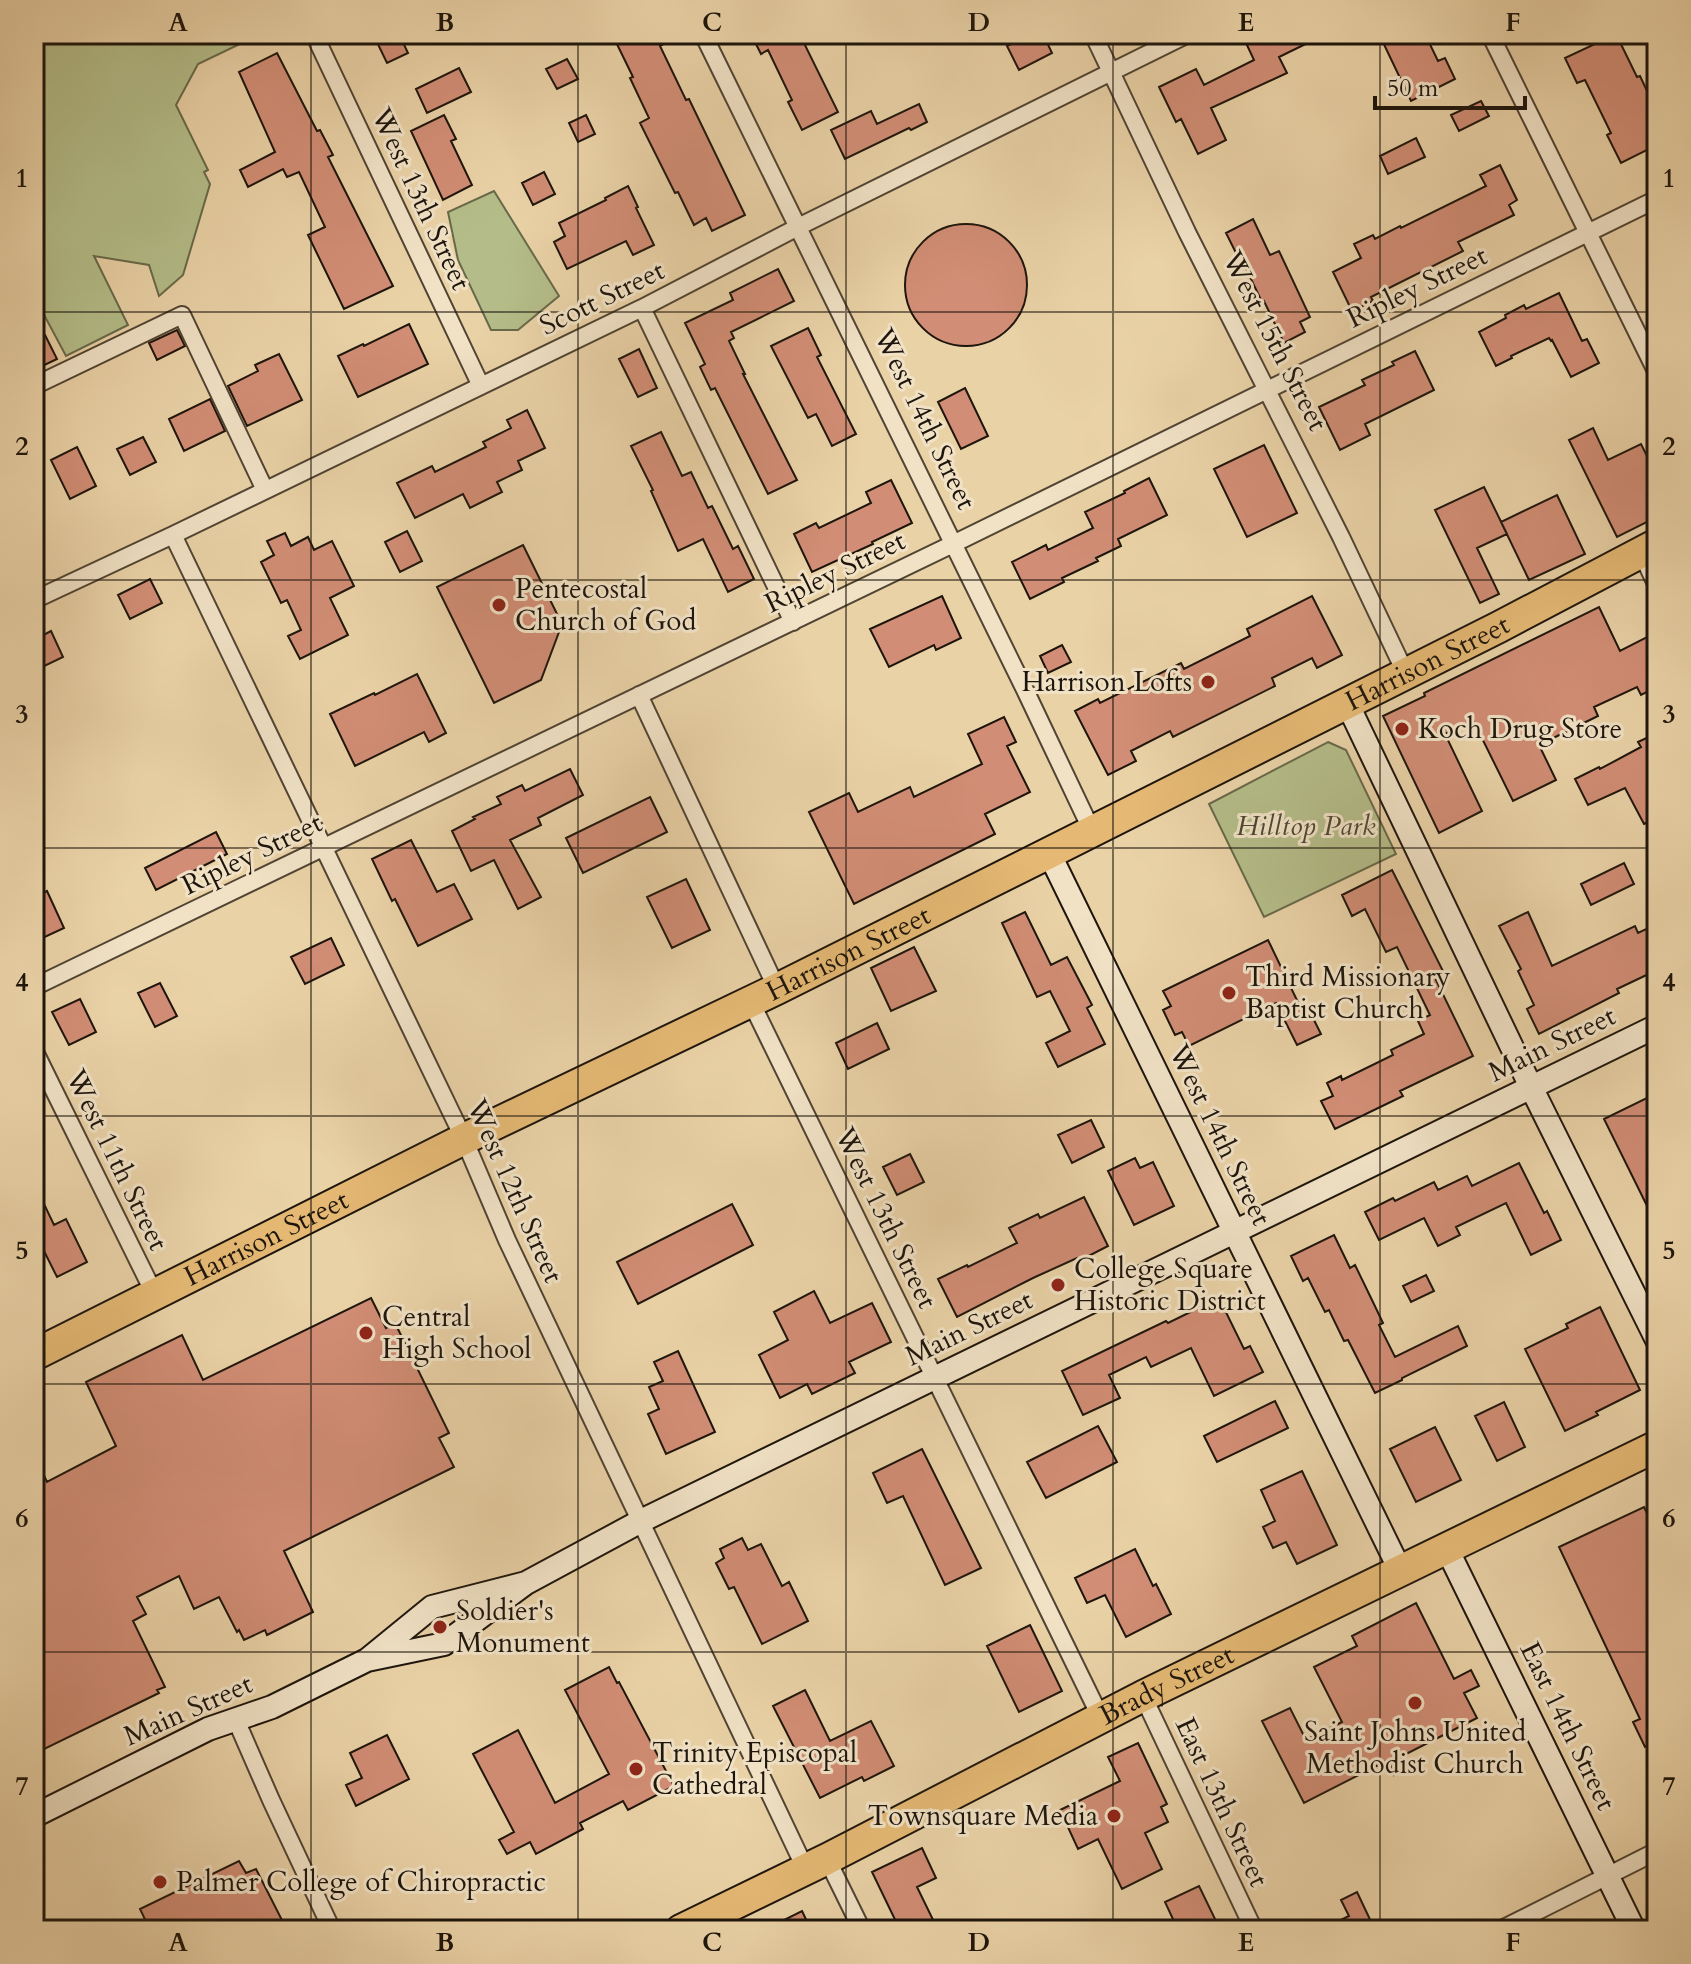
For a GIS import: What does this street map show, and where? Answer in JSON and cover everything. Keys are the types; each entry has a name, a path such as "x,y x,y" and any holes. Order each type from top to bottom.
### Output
{"highway":[{"name":"Harrison Street","path":"34,1355 464,1139 1049,853 1499,627 1649,548"},
{"name":"Brady Street","path":"681,1930 817,1864 1143,1696 1657,1446"}],"street":[{"name":"West 13th Street","path":"314,34 481,386"},
{"name":"West 14th Street","path":"703,34 1092,831"},
{"name":"West 15th Street","path":"1093,34 1187,232 1341,537 1406,674"},
{"name":"Scott Street","path":"34,600 642,308 798,227 1188,34"},
{"path":"1490,34 1657,373"},
{"name":"Ripley Street","path":"34,987 793,622 1657,199"},
{"path":"642,308 793,622"},
{"path":"34,386 182,315 265,490"},
{"name":"West 12th Street","path":"173,535 464,1139 507,1240 641,1521 817,1864 862,1930"},
{"path":"1649,548 1657,586"},
{"name":"West 13th Street","path":"639,695 763,994 935,1378 1101,1718"},
{"path":"1347,703 1531,1087 1657,1340"},
{"name":"West 14th Street","path":"1049,853 1401,1572"},
{"name":"Main Street","path":"367,1660 444,1644 526,1583 641,1521 1657,1026"},
{"name":"West 11th Street","path":"34,1050 154,1293"},
{"name":"East 14th Street","path":"1447,1549 1634,1930"},
{"name":"Main Street","path":"34,1816 208,1729 272,1707 367,1660 432,1607 526,1583"},
{"name":"East 13th Street","path":"1143,1696 1254,1930"},
{"path":"236,1720 332,1930"},
{"path":"1500,1930 1657,1851"}],"green space":[{"path":"42,34 261,34 198,64 176,105 208,170 204,172 210,184 183,275 159,296 149,265 94,256 128,325 66,356 34,296 34,49"},
{"path":"494,191 559,296 518,330 491,330 458,260 448,212"},
{"name":"Hilltop Park","path":"1328,742 1346,750 1396,854 1264,917 1209,804"}],"building":[{"path":"373,34 399,34 408,53 387,63"},
{"path":"612,34 656,34 745,215 712,231 706,218 694,225 640,123 649,118"},
{"path":"751,34 802,34 838,112 802,130 788,102 792,100 768,50 761,54"},
{"path":"1032,34 1043,34 1052,53 1019,70 1007,46"},
{"path":"1265,34 1326,34 1279,57 1287,73 1211,108 1226,140 1198,154 1181,119 1176,122 1159,87 1196,69 1204,85 1254,60 1246,43"},
{"path":"1379,34 1425,34 1438,61 1445,58 1455,79 1411,101"},
{"path":"1616,34 1657,112 1657,145 1621,163 1607,135 1611,133 1585,80 1577,83 1565,58"},
{"path":"277,53 317,131 320,130 333,155 328,157 393,286 344,309 308,235 325,227 299,172 287,177 283,169 248,187 240,170 275,152 239,72"},
{"path":"567,59 578,79 557,89 546,69"},
{"path":"459,68 471,92 427,113 416,89"},
{"path":"1481,101 1489,116 1459,131 1451,115"},
{"path":"919,104 927,122 845,159 831,130 871,111 877,124"},
{"path":"444,115 456,139 451,141 472,185 443,200 411,131"},
{"path":"586,115 595,134 578,142 569,123"},
{"path":"1416,138 1425,157 1388,174 1380,156"},
{"path":"1500,165 1517,200 1509,205 1514,215 1458,242 1463,251 1371,297 1373,301 1352,311 1333,272 1361,258 1354,244 1401,228 1486,186 1480,175"},
{"path":"544,172 555,194 533,205 522,183"},
{"path":"628,186 654,245 633,255 626,241 567,269 554,242 565,236 559,223"},
{"path":"1253,219 1270,255 1279,251 1310,317 1300,322 1305,332 1284,343 1226,233"},
{"path":"966,224 989,229 1009,242 1022,262 1027,285 1022,308 1009,328 989,341 966,346 943,341 923,328 910,308 905,285 910,262 923,242 943,229"},
{"path":"778,269 794,301 731,332 734,338 729,341 797,480 768,494 715,388 711,390 700,367 705,364 685,323 733,300 730,293"},
{"path":"1559,293 1582,341 1587,339 1599,363 1571,377 1549,338 1496,366 1479,332 1524,305 1526,309"},
{"path":"409,324 428,364 358,397 338,356"},
{"path":"808,328 821,355 817,357 856,434 832,446 816,414 808,418 771,346"},
{"path":"177,330 185,346 157,360 149,343"},
{"path":"45,335 57,359 34,370 34,340"},
{"path":"639,349 657,388 638,397 619,359"},
{"path":"1415,351 1434,390 1365,424 1370,435 1340,450 1319,407 1365,385 1362,380"},
{"path":"279,354 302,400 247,426 228,386 258,371 255,365"},
{"path":"965,388 988,436 961,449 938,402"},
{"path":"210,399 225,431 184,451 169,419"},
{"path":"527,410 545,448 518,461 522,470 497,482 502,492 470,508 463,494 415,518 397,483 432,466 435,472 486,447 483,442 511,428 507,420"},
{"path":"1593,428 1608,460 1641,444 1657,476 1657,517 1617,537 1569,440"},
{"path":"661,432 682,476 691,472 708,508 712,506 733,549 738,546 754,579 728,592 703,539 678,551 631,446"},
{"path":"143,437 156,462 130,475 117,449"},
{"path":"1264,445 1297,513 1247,537 1214,469"},
{"path":"77,447 96,486 70,499 51,460"},
{"path":"1149,478 1167,515 1118,539 1121,546 1062,578 1064,582 1030,599 1012,562 1046,545 1048,550 1093,528 1085,512"},
{"path":"891,480 912,523 812,572 794,534 816,523 819,528 871,503 866,492"},
{"path":"1484,487 1507,534 1477,548 1499,594 1480,603 1435,510"},
{"path":"1557,495 1585,554 1529,580 1501,522"},
{"path":"407,531 422,561 400,572 385,542"},
{"path":"285,533 291,546 308,537 314,550 332,541 354,586 330,598 348,635 300,659 288,636 301,630 287,600 281,603 261,562 274,555 267,541"},
{"name":"Pentecostal Church of God","path":"523,545 562,624 541,680 494,703 437,587"},
{"path":"150,579 162,603 130,619 118,595"},
{"path":"942,596 961,638 936,650 934,645 889,667 870,629"},
{"name":"Harrison Lofts","path":"1312,596 1342,655 1317,668 1312,658 1272,678 1275,686 1173,737 1170,731 1131,751 1136,761 1108,775 1075,711 1098,699 1100,703 1181,663 1184,669 1250,636 1247,629"},
{"path":"1599,607 1620,651 1649,636 1657,652 1657,687 1641,695 1637,687 1594,707 1598,716 1539,745 1556,780 1513,801 1473,720 1445,734 1482,811 1439,833 1383,716"},
{"path":"51,631 63,657 34,671 34,640"},
{"path":"1062,645 1071,662 1048,673 1040,656"},
{"path":"417,674 446,733 429,742 424,732 355,766 330,714"},
{"path":"1004,717 1016,742 1007,746 1030,792 985,814 995,834 854,904 809,812 849,793 858,812 910,787 914,797 982,764 968,734"},
{"path":"1657,733 1657,818 1644,824 1625,788 1588,805 1575,779 1641,747 1638,742"},
{"path":"570,769 583,795 538,818 541,825 510,840 541,897 518,909 494,860 471,871 452,831 501,804 497,797 522,785 525,791"},
{"path":"650,797 667,832 583,873 566,838"},
{"path":"216,832 227,854 156,890 145,868"},
{"path":"411,840 437,892 454,884 472,919 418,946 372,859"},
{"path":"1624,863 1634,884 1591,905 1581,884"},
{"path":"1392,870 1445,975 1436,980 1473,1056 1400,1091 1403,1096 1335,1129 1321,1101 1333,1096 1327,1083 1341,1076 1342,1080 1393,1055 1391,1050 1424,1034 1418,1021 1430,1015 1397,947 1386,952 1365,909 1352,916 1342,895"},
{"path":"686,879 710,930 672,948 647,897"},
{"path":"47,891 64,928 34,942 34,898"},
{"path":"1025,912 1051,965 1067,957 1092,1005 1087,1008 1105,1044 1058,1067 1046,1043 1070,1031 1050,991 1037,997 1002,923"},
{"path":"1528,912 1552,966 1635,926 1638,933 1657,924 1657,970 1539,1034 1527,1009 1534,1005 1518,971 1521,969 1499,926"},
{"path":"331,938 344,965 305,984 291,957"},
{"name":"Third Missionary Baptist Church","path":"1268,940 1306,1019 1312,1016 1321,1034 1297,1045 1276,1003 1189,1046 1182,1032 1175,1035 1163,1010 1171,1006 1163,991"},
{"path":"914,947 936,991 891,1011 871,968"},
{"path":"160,983 177,1016 155,1027 138,993"},
{"path":"80,999 96,1032 69,1045 52,1012"},
{"path":"877,1023 889,1049 848,1069 836,1043"},
{"path":"1657,1093 1657,1226 1604,1119"},
{"path":"1091,1120 1104,1147 1072,1163 1058,1135"},
{"path":"910,1154 924,1182 897,1195 883,1167"},
{"path":"1135,1158 1140,1168 1153,1162 1174,1206 1134,1225 1108,1171"},
{"path":"1519,1163 1561,1240 1531,1255 1506,1203 1456,1227 1460,1235 1438,1246 1424,1218 1379,1240 1365,1212 1434,1182 1438,1190 1467,1176 1472,1186"},
{"path":"34,1183 54,1225 66,1219 87,1262 57,1277 34,1231"},
{"path":"1084,1197 1108,1246 1079,1261 1077,1258 1033,1278 957,1317 938,1279 1017,1243 1009,1228 1038,1214 1040,1218"},
{"path":"732,1204 753,1245 638,1304 617,1262"},
{"path":"1334,1235 1350,1268 1355,1265 1383,1323 1379,1325 1395,1357 1458,1326 1467,1346 1375,1393 1348,1340 1344,1341 1329,1310 1325,1312 1308,1278 1303,1281 1291,1256"},
{"path":"1426,1275 1434,1291 1411,1302 1403,1286"},
{"path":"814,1291 830,1323 872,1303 891,1342 849,1362 855,1373 812,1394 807,1384 780,1398 759,1355 788,1340 774,1312"},
{"path":"371,1298 386,1328 395,1323 449,1433 439,1438 454,1467 284,1551 313,1612 267,1635 265,1630 244,1640 219,1597 194,1609 179,1576 137,1597 146,1614 133,1621 165,1687 157,1690 159,1693 34,1754 34,1454 47,1482 116,1446 86,1382 182,1335 203,1380"},
{"path":"1219,1298 1244,1349 1250,1346 1263,1372 1214,1396 1191,1348 1151,1367 1146,1357 1109,1375 1120,1398 1083,1415 1062,1371"},
{"path":"1600,1307 1640,1390 1565,1431 1525,1349 1568,1328 1566,1324"},
{"path":"678,1351 715,1432 666,1454 648,1414 659,1409 649,1387 663,1381 654,1362"},
{"path":"1275,1401 1288,1428 1217,1462 1204,1436"},
{"path":"1504,1402 1525,1447 1497,1461 1475,1416"},
{"path":"1098,1426 1117,1462 1046,1498 1027,1462"},
{"path":"1435,1427 1461,1480 1416,1502 1390,1449"},
{"path":"922,1449 981,1568 945,1585 903,1496 887,1503 873,1473"},
{"path":"1302,1471 1337,1545 1297,1564 1286,1542 1273,1548 1263,1527 1275,1521 1261,1490"},
{"path":"1644,1507 1657,1534 1657,1755 1652,1744 1645,1747 1633,1722 1640,1719 1559,1547"},
{"path":"742,1538 748,1550 761,1544 782,1586 789,1582 808,1621 762,1644 734,1587 729,1589 716,1563 724,1558 720,1549"},
{"path":"1135,1549 1171,1614 1126,1637 1105,1595 1087,1603 1075,1578"},
{"name":"Saint Johns United Methodist Church","path":"1416,1603 1454,1679 1471,1670 1479,1686 1464,1693 1477,1718 1404,1755 1409,1767 1394,1775 1388,1760 1304,1803 1262,1721 1290,1708 1306,1740 1342,1722 1314,1667 1357,1646 1352,1636"},
{"path":"1030,1625 1062,1691 1019,1712 987,1646"},
{"name":"Trinity Episcopal Cathedral","path":"609,1667 674,1786 628,1810 623,1801 580,1823 583,1829 536,1854 530,1842 507,1854 499,1840 514,1832 473,1754 518,1730 555,1803 609,1774 565,1690"},
{"path":"805,1690 830,1741 871,1721 894,1766 864,1781 862,1777 820,1798 773,1706"},
{"path":"387,1735 409,1779 356,1806 346,1785 362,1778 350,1753"},
{"name":"Townsquare Media","path":"1138,1743 1167,1804 1161,1807 1168,1822 1145,1833 1162,1869 1122,1889 1098,1839 1078,1849 1060,1810 1120,1781 1108,1757"},
{"path":"922,1848 936,1878 917,1887 938,1930 900,1930 872,1872"},
{"path":"239,1861 246,1873 256,1869 287,1930 150,1930 140,1909"},
{"path":"1199,1886 1216,1921 1199,1930 1178,1930 1165,1902"},
{"path":"1357,1892 1375,1930 1320,1930 1349,1916 1341,1900"},
{"path":"802,1911 811,1930 764,1930"}],"place":[{"name":"Pentecostal Church of God","path":"499,605"},
{"name":"Harrison Lofts","path":"1208,682"},
{"name":"Koch Drug Store","path":"1402,729"},
{"name":"Third Missionary Baptist Church","path":"1229,993"},
{"name":"College Square Historic District","path":"1058,1285"},
{"name":"Central High School","path":"366,1333"},
{"name":"Soldier's Monument","path":"440,1627"},
{"name":"Saint Johns United Methodist Church","path":"1415,1703"},
{"name":"Trinity Episcopal Cathedral","path":"636,1769"},
{"name":"Townsquare Media","path":"1114,1816"},
{"name":"Palmer College of Chiropractic","path":"160,1882"}]}
